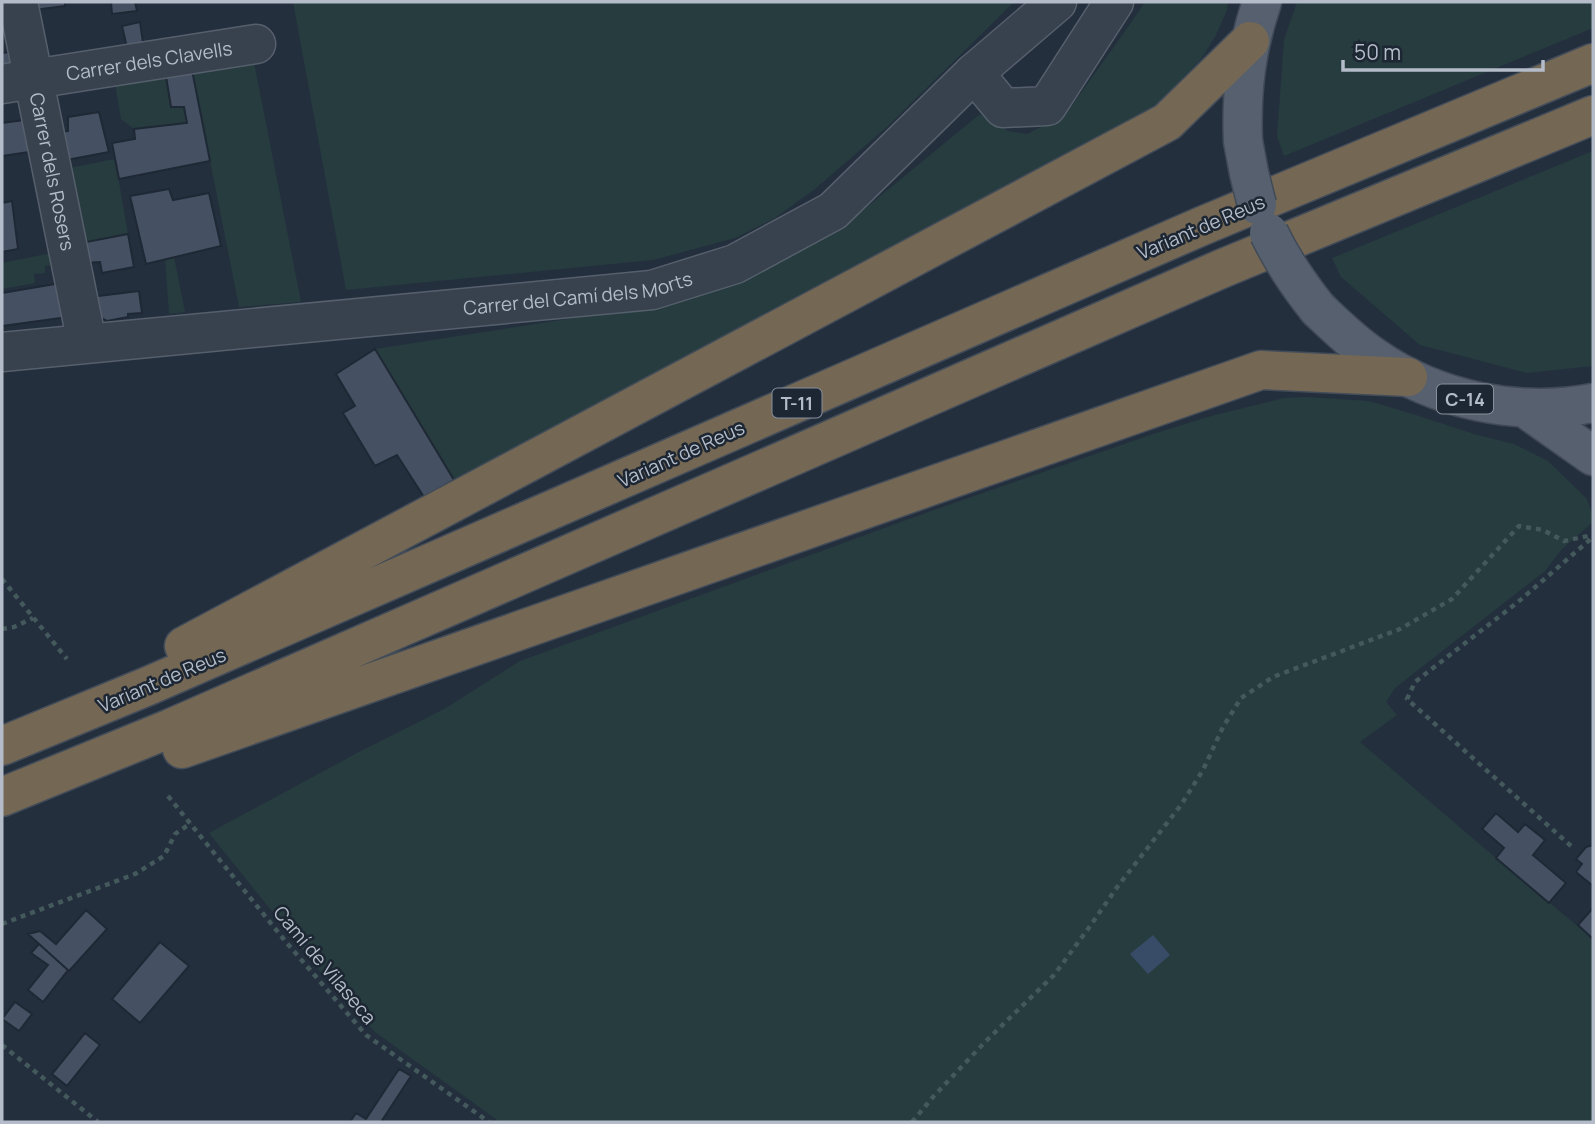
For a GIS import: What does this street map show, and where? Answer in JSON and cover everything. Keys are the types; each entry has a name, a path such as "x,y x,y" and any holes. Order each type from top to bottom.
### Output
{"highway":[{"path":"2,744 23,717 141,669 1167,122 1250,41"},
{"name":"Variant de Reus","path":"2,744 148,686 1202,226 1593,63"},
{"name":"T-11","path":"9,794 197,717 1221,269 1593,115"},
{"path":"9,794 75,793 182,748 1261,370 1408,377"}],"main road":[{"name":"C-14","path":"1262,2 1250,41 1242,96 1249,173 1254,194 1282,260 1318,309 1365,351 1436,390 1495,405 1525,408 1573,407 1593,403"},
{"path":"1525,408 1593,456"}],"street":[{"name":"Carrer dels Rosers","path":"18,2 18,82 87,344"},
{"name":"Carrer del Camí dels Morts","path":"2,352 652,290 735,264 832,211 974,73 1057,2"},
{"path":"974,73 1003,108 1047,106 1114,2"},
{"name":"Carrer dels Clavells","path":"18,82 256,44"}],"path":[{"path":"912,1122 985,1042 1054,975 1181,805 1241,698 1273,677 1400,629 1452,599 1519,526 1543,530 1564,541 1593,536"},
{"path":"1571,846 1407,699 1415,682 1518,602 1593,536"},
{"path":"2,579 67,659"},
{"path":"2,629 15,627 33,618"},
{"name":"Camí de Vilaseca","path":"168,796 286,942 366,1035 489,1122"},
{"path":"2,924 135,874 164,856 175,834 191,823"},
{"path":"2,1045 98,1122"}],"green space":[{"path":"293,2 1014,2 888,126 815,189 775,218 735,238 653,260 346,290"},
{"path":"1145,2 1228,2 1216,35 1202,58 1167,94 1166,105 454,480 375,349 657,305 817,240 862,211 980,114 1008,131 1027,134 1068,111"},
{"path":"1297,2 1593,2 1593,28 1284,156 1277,136 1284,40"},
{"path":"253,57 301,302 239,307 191,65"},
{"path":"165,70 171,107 184,107 187,123 134,129 121,119 114,79"},
{"path":"1593,151 1593,366 1527,373 1420,345 1341,277 1332,258"},
{"path":"115,159 128,234 81,243 64,169"},
{"path":"56,252 57,264 45,266 45,273 34,274 35,283 2,289 2,263"},
{"path":"174,257 185,312 169,314 165,259"},
{"path":"1284,398 1369,401 1514,444 1548,461 1587,499 1593,522 1562,549 1545,571 1395,688 1386,702 1397,715 1360,742 1593,939 1593,1122 500,1122 375,1032 332,986 209,833 446,708 520,661 931,511 1153,434"}],"water":[{"path":"1153,935 1170,955 1148,974 1130,954"}],"building":[{"path":"33,2 65,2 65,6 34,10"},
{"path":"111,2 135,2 137,11 112,14"},
{"path":"140,22 144,49 128,52 122,26"},
{"path":"17,51 19,61 2,75 2,53"},
{"path":"191,65 210,161 119,179 112,143 135,139 134,129 187,123 184,107 171,107 165,70"},
{"path":"99,112 109,152 61,161 56,133 68,131 68,117"},
{"path":"32,119 36,151 2,156 2,123"},
{"path":"169,189 173,200 209,193 221,246 146,264 130,196"},
{"path":"12,201 18,249 2,252 2,203"},
{"path":"128,234 134,267 102,273 100,262 84,263 81,243"},
{"path":"61,283 68,317 2,326 2,293"},
{"path":"139,291 142,313 128,314 128,317 107,321 91,313 90,297"},
{"path":"375,349 454,480 424,497 397,455 375,466 343,413 355,406 336,374"},
{"path":"1496,813 1518,832 1525,824 1545,840 1533,855 1566,883 1549,903 1496,858 1504,848 1482,829"},
{"path":"1593,845 1593,886 1576,872 1582,864 1576,859 1586,847"},
{"path":"1593,908 1593,939 1578,925"},
{"path":"86,910 107,929 69,971 28,934 40,931 56,944"},
{"path":"160,942 189,966 140,1023 112,999"},
{"path":"39,944 68,970 43,1002 28,990 48,965 31,953"},
{"path":"15,1002 32,1014 19,1031 2,1019"},
{"path":"85,1033 100,1045 67,1086 52,1074"},
{"path":"399,1069 411,1076 381,1122 350,1122 356,1113 366,1119"}]}
